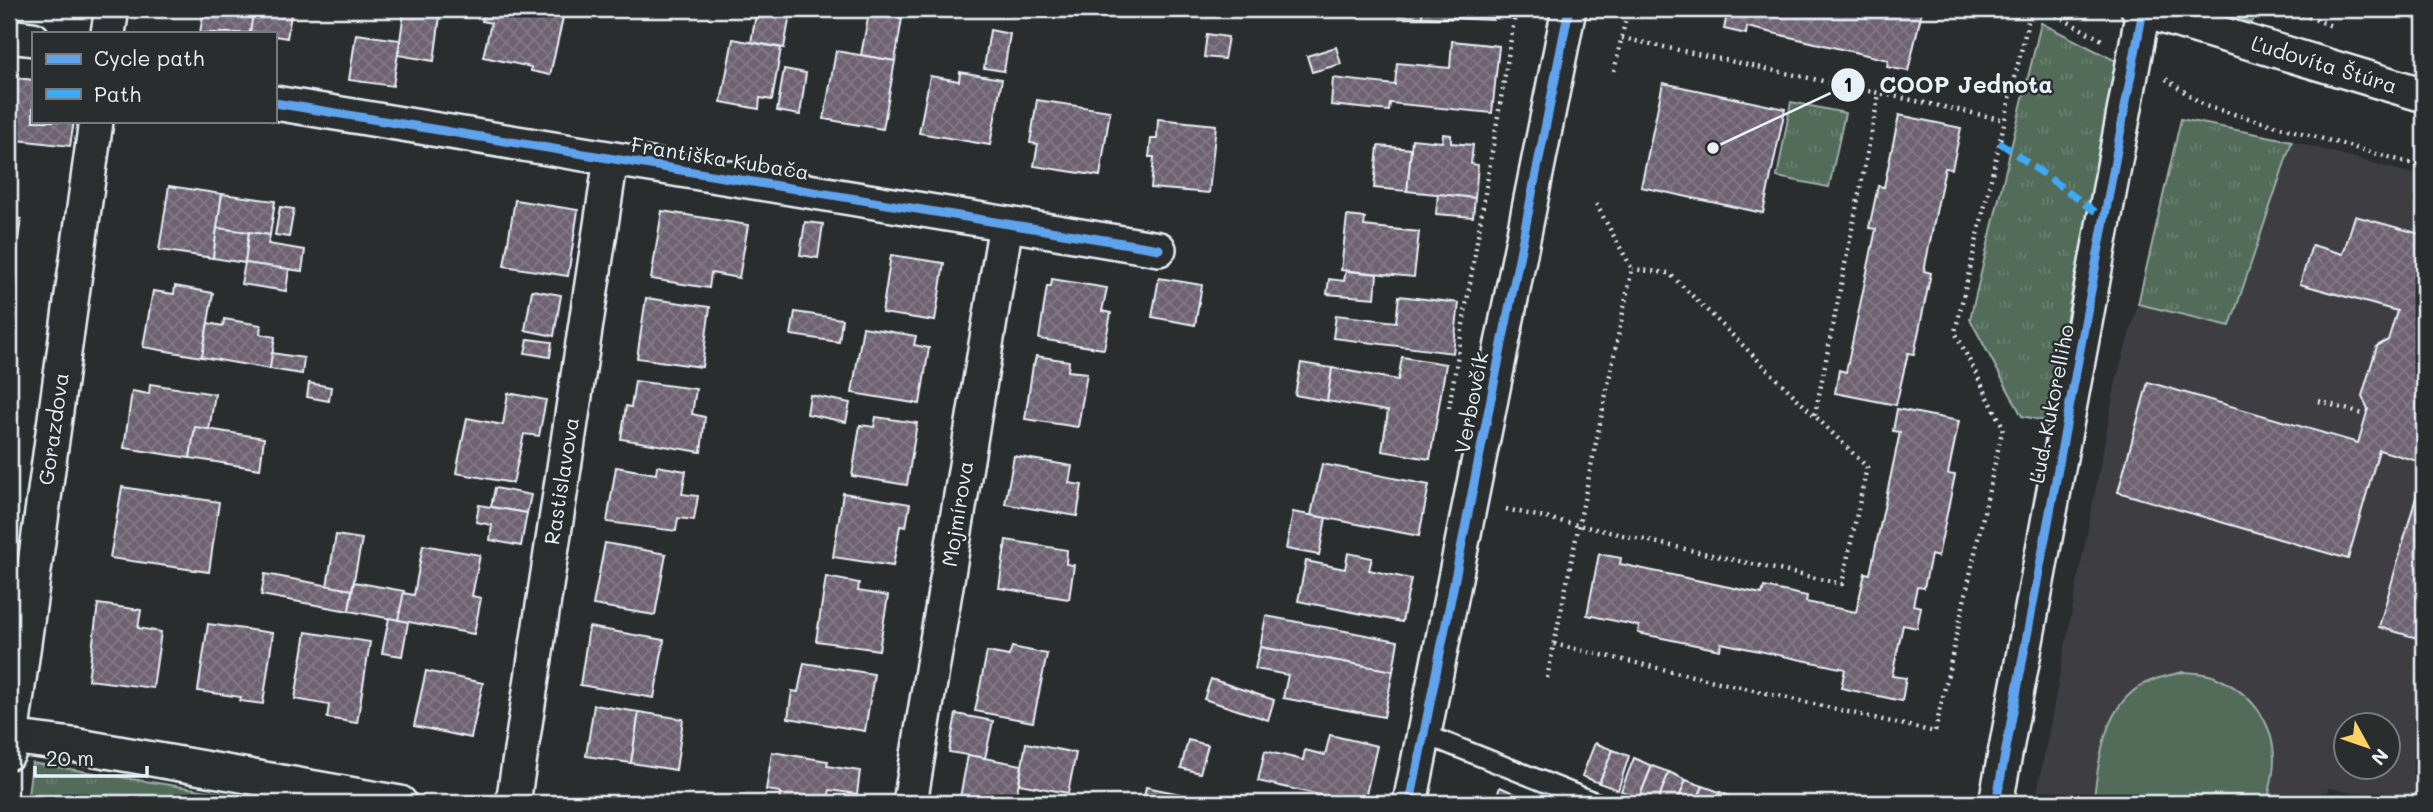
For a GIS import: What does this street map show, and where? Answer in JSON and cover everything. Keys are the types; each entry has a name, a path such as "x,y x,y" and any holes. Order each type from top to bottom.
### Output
{"street":[{"path":"108,32 112,9"},
{"name":"Verbovčík","path":"1410,803 1569,9"},
{"name":"Ľud. Kukorelliho","path":"1996,803 2134,58 2140,10"},
{"name":"Ľudovíta Štúra","path":"2140,10 2424,95"},
{"path":"9,36 32,39"},
{"name":"Františka Kubača","path":"276,103 1159,249"},
{"name":"Gorazdova","path":"9,742 96,122"},
{"name":"Rastislavova","path":"513,803 611,159"},
{"name":"Mojmírova","path":"910,803 1006,224"},
{"path":"9,742 73,746 400,803"}],"lane":[{"path":"1424,734 1597,803"}],"path":[{"path":"1614,71 1628,9"},
{"path":"1554,644 1935,732 2003,427 1955,332 2031,9"},
{"path":"2044,9 2134,58 2205,106 2424,167"},
{"path":"1622,38 2005,120"},
{"path":"1815,416 1879,94"},
{"path":"1547,678 1632,269 1594,201"},
{"path":"1471,501 1842,584 1867,467 1669,273 1632,269"},
{"path":"2319,401 2366,415"}],"shaded area":[{"path":"2292,141 2424,177 2424,803 2328,788 2325,803 2035,803 2117,377 2138,304 2230,326"}],"green space":[{"path":"2212,9 2258,9 2252,23"},
{"path":"2041,23 2120,63 2045,421 2022,416 1970,319"},
{"path":"1791,102 1845,113 1829,187 1777,177"},
{"path":"2181,119 2292,141 2230,326 2138,304"},
{"path":"2183,672 2208,675 2228,683 2258,709 2270,733 2273,746 2273,771 2267,803 2093,803 2107,730 2125,699 2138,687"},
{"path":"32,763 283,803 27,803"}],"building":[{"path":"204,9 253,17 250,32 200,32"},
{"path":"254,9 292,9 287,38 276,36 276,32 250,32"},
{"path":"394,9 441,9 434,61 398,55 404,12"},
{"path":"485,9 565,9 550,75 531,71 531,67 483,57 491,23 482,21"},
{"path":"757,9 791,9 784,48 751,42"},
{"path":"1399,9 1423,9 1422,17 1399,16"},
{"path":"1423,9 1493,9 1493,20 1422,17"},
{"path":"1728,9 1922,11 1908,71 1887,67 1888,60 1747,27 1746,34 1724,29"},
{"path":"2387,9 2417,9 2414,19"},
{"path":"869,13 902,18 895,61 861,55"},
{"path":"990,30 1010,34 1004,71 984,68"},
{"path":"356,34 400,40 393,86 349,80"},
{"path":"1207,34 1228,37 1224,59 1204,57"},
{"path":"733,39 781,48 772,100 760,98 759,109 721,102"},
{"path":"1452,41 1499,46 1492,113 1390,103 1389,111 1331,105 1333,78 1395,85 1397,63 1450,68"},
{"path":"1336,47 1341,64 1312,72 1307,56"},
{"path":"836,51 895,61 883,129 824,119"},
{"path":"784,69 806,73 800,115 777,111"},
{"path":"960,72 1002,79 990,145 919,133 930,76 959,81"},
{"path":"9,77 32,80 32,122 74,122 70,146 9,139"},
{"path":"1663,83 1785,109 1763,213 1641,187"},
{"path":"1037,100 1110,111 1100,176 1034,166 1038,144 1030,143"},
{"path":"1899,115 1961,128 1952,169 1945,168 1924,271 1931,273 1914,354 1908,353 1896,405 1835,393 1839,370 1846,372 1876,229 1869,228 1878,186 1884,187"},
{"path":"1158,119 1216,125 1209,193 1151,188 1154,157 1149,157 1151,139 1157,139"},
{"path":"1443,134 1451,135 1451,143 1473,145 1471,164 1478,165 1475,198 1407,191 1412,139 1442,142"},
{"path":"1378,146 1411,149 1407,191 1374,188"},
{"path":"169,186 222,194 213,258 159,250"},
{"path":"9,194 13,195 10,217 21,219 13,272 9,271"},
{"path":"222,194 275,201 270,235 217,228"},
{"path":"1438,194 1475,198 1473,217 1436,214"},
{"path":"515,200 578,210 568,276 504,266"},
{"path":"280,207 294,209 289,237 275,235"},
{"path":"662,211 748,225 739,278 711,273 709,288 651,279"},
{"path":"1347,216 1365,218 1364,226 1419,232 1414,277 1341,270"},
{"path":"2355,216 2424,235 2424,463 2379,450 2348,559 2118,492 2148,382 2358,443 2368,409 2362,396 2377,346 2388,340 2397,311 2300,284 2312,245 2343,254"},
{"path":"805,222 823,224 818,258 800,255"},
{"path":"217,228 249,232 245,263 213,258"},
{"path":"249,232 270,235 268,244 305,250 302,271 245,263"},
{"path":"891,255 944,263 935,321 882,313"},
{"path":"245,263 289,269 286,291 241,284"},
{"path":"1346,271 1377,274 1375,298 1327,294 1329,279 1344,281"},
{"path":"1159,278 1202,285 1195,325 1152,317"},
{"path":"1052,279 1107,288 1102,311 1111,313 1104,349 1039,339 1047,286 1051,286"},
{"path":"175,286 213,293 202,357 143,347 153,291 174,294"},
{"path":"532,290 561,295 554,336 525,330"},
{"path":"1399,296 1459,303 1453,353 1333,338 1336,315 1396,322"},
{"path":"646,298 710,307 702,367 637,358"},
{"path":"795,312 842,319 839,342 791,335"},
{"path":"224,319 261,325 260,334 275,337 270,369 202,357 208,323 223,326"},
{"path":"863,327 916,336 914,345 929,348 920,404 852,393"},
{"path":"528,339 552,342 550,357 525,353"},
{"path":"272,353 304,358 302,374 270,369"},
{"path":"1036,356 1069,361 1068,371 1087,373 1078,427 1025,419"},
{"path":"1402,357 1446,364 1430,459 1382,451 1388,411 1327,401 1332,368 1398,380"},
{"path":"1301,363 1332,368 1327,401 1295,395"},
{"path":"635,381 696,389 692,414 705,417 701,452 621,439 626,406 631,407"},
{"path":"309,383 331,387 329,401 307,397"},
{"path":"150,384 215,394 209,430 195,427 190,458 124,448 132,391 149,394"},
{"path":"508,393 546,400 539,436 524,434 513,483 456,473 467,418 503,425"},
{"path":"810,395 850,403 846,422 807,414"},
{"path":"1897,409 1959,421 1948,474 1955,475 1938,557 1931,555 1924,588 1917,587 1913,605 1921,607 1917,628 1903,625 1892,676 1906,678 1902,701 1841,688 1845,669 1721,643 1720,650 1638,633 1639,626 1587,615 1599,554 1621,558 1620,564 1762,594 1764,587 1807,596 1806,602 1856,612 1865,573 1870,574 1900,432 1893,431"},
{"path":"876,417 917,423 907,485 852,476 860,425 874,427"},
{"path":"195,427 264,438 260,469 190,458"},
{"path":"1014,456 1072,466 1069,483 1082,485 1077,516 1005,504"},
{"path":"1322,464 1429,485 1419,536 1311,515"},
{"path":"657,466 686,471 682,494 698,496 694,520 678,518 676,531 607,522 616,467 656,474"},
{"path":"2424,469 2424,640 2379,627"},
{"path":"122,487 219,502 209,572 110,558"},
{"path":"495,488 531,495 527,513 491,507"},
{"path":"843,493 910,504 906,527 900,526 893,566 833,557"},
{"path":"479,505 527,513 521,546 490,540 492,525 476,522"},
{"path":"1293,512 1326,518 1319,555 1286,549"},
{"path":"336,535 362,539 352,590 327,586"},
{"path":"1006,540 1067,550 1066,564 1074,565 1069,599 999,588"},
{"path":"605,543 666,554 655,615 593,605"},
{"path":"423,545 480,555 472,596 481,598 474,634 398,620 403,593 414,595"},
{"path":"1348,553 1372,558 1369,570 1411,579 1402,622 1298,601 1306,561 1345,569"},
{"path":"265,574 352,590 349,611 261,595"},
{"path":"826,577 859,583 858,591 888,596 879,650 816,641"},
{"path":"354,582 404,591 398,620 349,611"},
{"path":"98,604 141,610 138,628 161,632 153,688 88,680"},
{"path":"1266,616 1398,641 1393,671 1260,647"},
{"path":"389,618 408,622 402,656 382,653"},
{"path":"208,624 273,633 263,704 240,701 241,697 198,691"},
{"path":"589,627 664,640 654,698 580,685"},
{"path":"306,632 370,642 357,723 327,718 329,705 295,699"},
{"path":"1012,647 1047,654 1033,722 975,711 987,652 1009,656"},
{"path":"1260,647 1393,671 1384,717 1283,698 1288,675 1255,669"},
{"path":"804,663 874,674 865,731 788,718 792,691 798,692"},
{"path":"426,671 483,683 471,738 414,726"},
{"path":"1211,679 1274,700 1268,720 1204,699"},
{"path":"594,705 639,712 631,763 586,756"},
{"path":"639,712 683,719 676,770 631,763"},
{"path":"956,714 993,721 985,758 949,752"},
{"path":"1330,735 1377,746 1364,803 1258,781 1265,751 1303,760 1305,750 1325,755"},
{"path":"1188,740 1208,745 1200,773 1181,768"},
{"path":"1026,743 1076,753 1068,793 1019,784"},
{"path":"1595,743 1613,750 1599,783 1582,776"},
{"path":"1613,750 1629,756 1618,790 1599,783"},
{"path":"772,752 828,761 827,766 860,771 857,794 830,790 827,803 779,803 780,792 766,790"},
{"path":"968,755 1022,765 1015,803 959,803"},
{"path":"1634,758 1652,766 1639,798 1621,791"},
{"path":"1652,766 1669,772 1657,803 1639,798"},
{"path":"1669,772 1686,780 1677,803 1657,803"},
{"path":"1686,780 1703,786 1696,803 1677,803"},
{"path":"1703,786 1720,792 1716,803 1696,803"},
{"path":"1146,787 1205,799 1204,803 1143,803"},
{"path":"1500,787 1518,795 1514,803 1494,803"},
{"path":"1720,792 1738,800 1736,803 1716,803"},
{"path":"1518,795 1535,801 1514,803"}],"marked path":[{"path":"1999,142 2104,218"}],"cycle path":[{"path":"1410,803 1569,9"},
{"path":"1996,803 2143,10"},
{"path":"276,103 1159,249"}],"place":[{"name":"COOP Jednota","path":"1713,148"}]}
